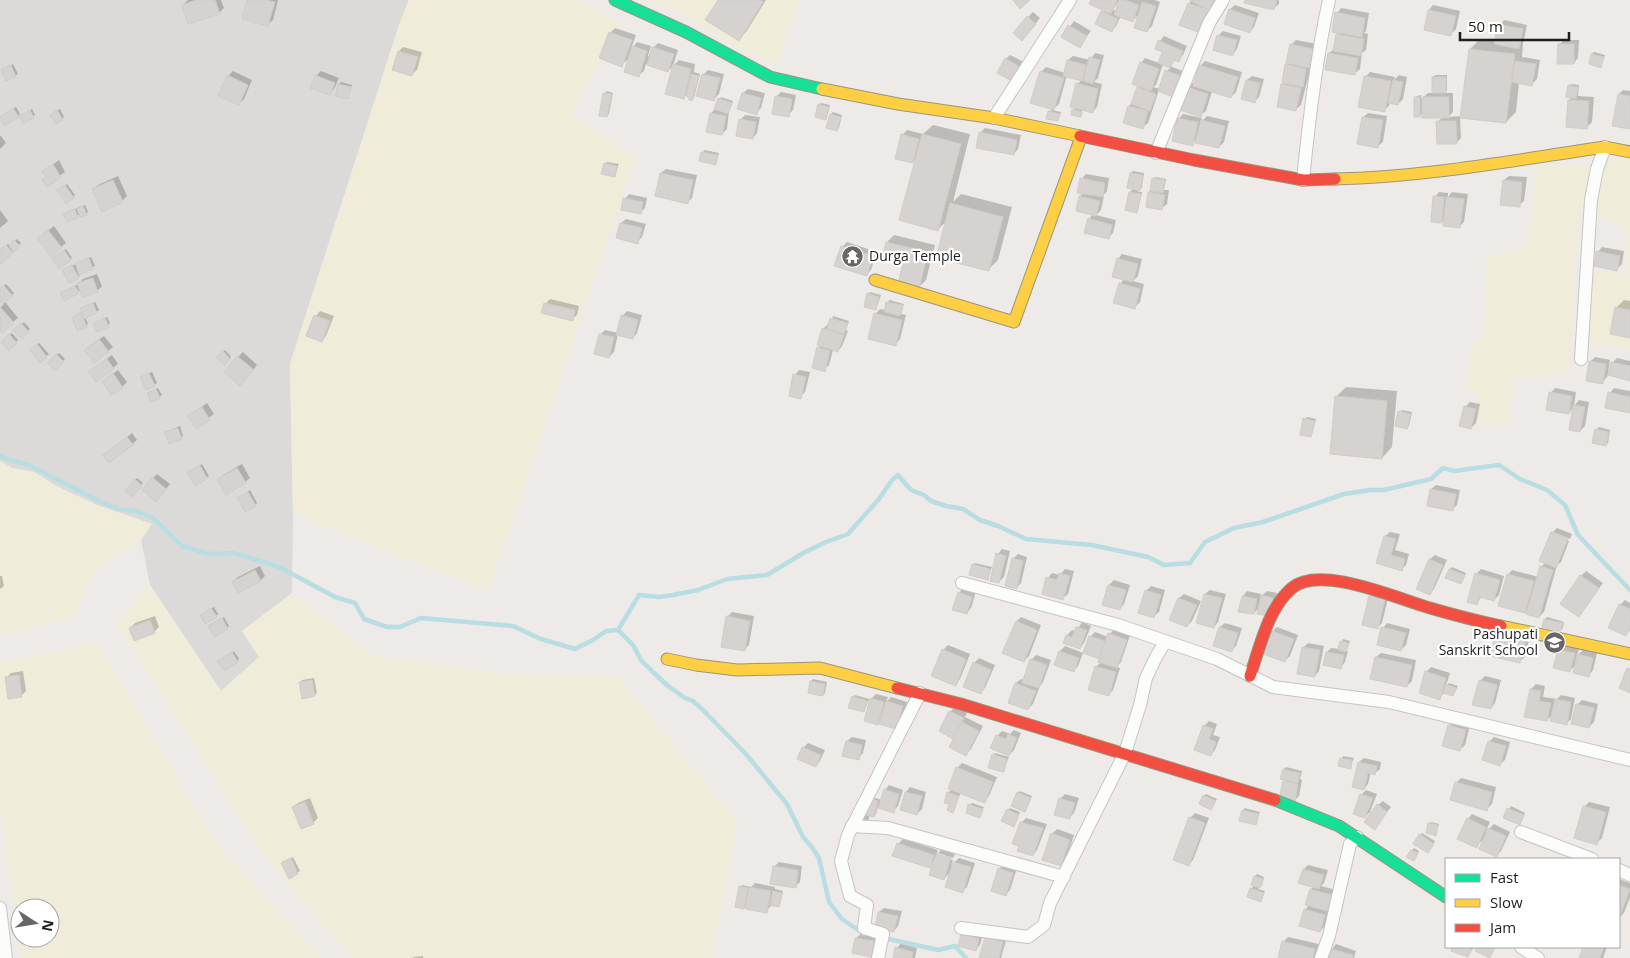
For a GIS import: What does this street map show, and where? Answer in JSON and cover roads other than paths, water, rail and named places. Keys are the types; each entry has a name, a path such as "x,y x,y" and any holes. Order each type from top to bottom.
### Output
{"street":[{"path":"615,0 686,32 770,77 898,104 994,118 1081,137 1304,180 1378,178 1452,170 1605,147 1630,152"},
{"path":"994,118 1070,0"},
{"path":"1156,152 1209,23 1223,0"},
{"path":"1304,180 1312,91 1320,40 1329,0"},
{"path":"875,280 1014,322 1081,137"},
{"path":"1581,359 1591,200 1597,169 1605,147"},
{"path":"1250,676 1270,619 1279,604 1288,592 1302,581 1320,578 1365,586 1428,608 1630,654"},
{"path":"962,583 1118,624 1218,659 1273,687 1389,702 1630,760"},
{"path":"961,928 1028,937 1044,925 1050,903 1125,753 1140,705 1146,678 1165,642"},
{"path":"667,659 687,664 729,669 822,668 849,675 867,683 920,693 1125,753 1285,803 1339,826 1357,836 1445,896"},
{"path":"878,958 883,934 864,928 867,905 850,896 841,861 852,826 920,693"},
{"path":"852,826 888,828 1064,877"},
{"path":"1521,832 1589,858"},
{"path":"1321,958 1329,936 1350,844 1357,836"},
{"path":"0,908 6,958"},
{"path":"1523,948 1538,958"}],"waterway":[{"path":"0,455 4,458 29,465 118,509 136,511 153,518 182,546 210,554 234,553 279,567 335,597 355,603 364,619 387,627 400,627 421,618 513,626 541,639 575,649 606,631 618,630 639,595 659,597 673,595 698,590 727,579 767,575 805,552 848,534 898,475 911,490 924,495 931,501 963,509 980,520 1026,539 1092,545 1148,557 1164,565 1190,563 1205,542 1234,528 1263,522 1344,494 1384,490 1431,479 1443,468 1454,471 1499,465 1520,479 1547,490 1565,505 1578,535 1630,590"},
{"path":"618,630 633,645 641,660 653,672 668,686 685,698 693,701 745,753 787,804 803,837 819,858 829,902 842,919 864,934"},
{"path":"884,938 938,950 955,946 966,958"}],"place":[{"name":"Durga Temple","path":"853,256"},
{"name":"Pashupati Sanskrit School","path":"1554,642"}]}
